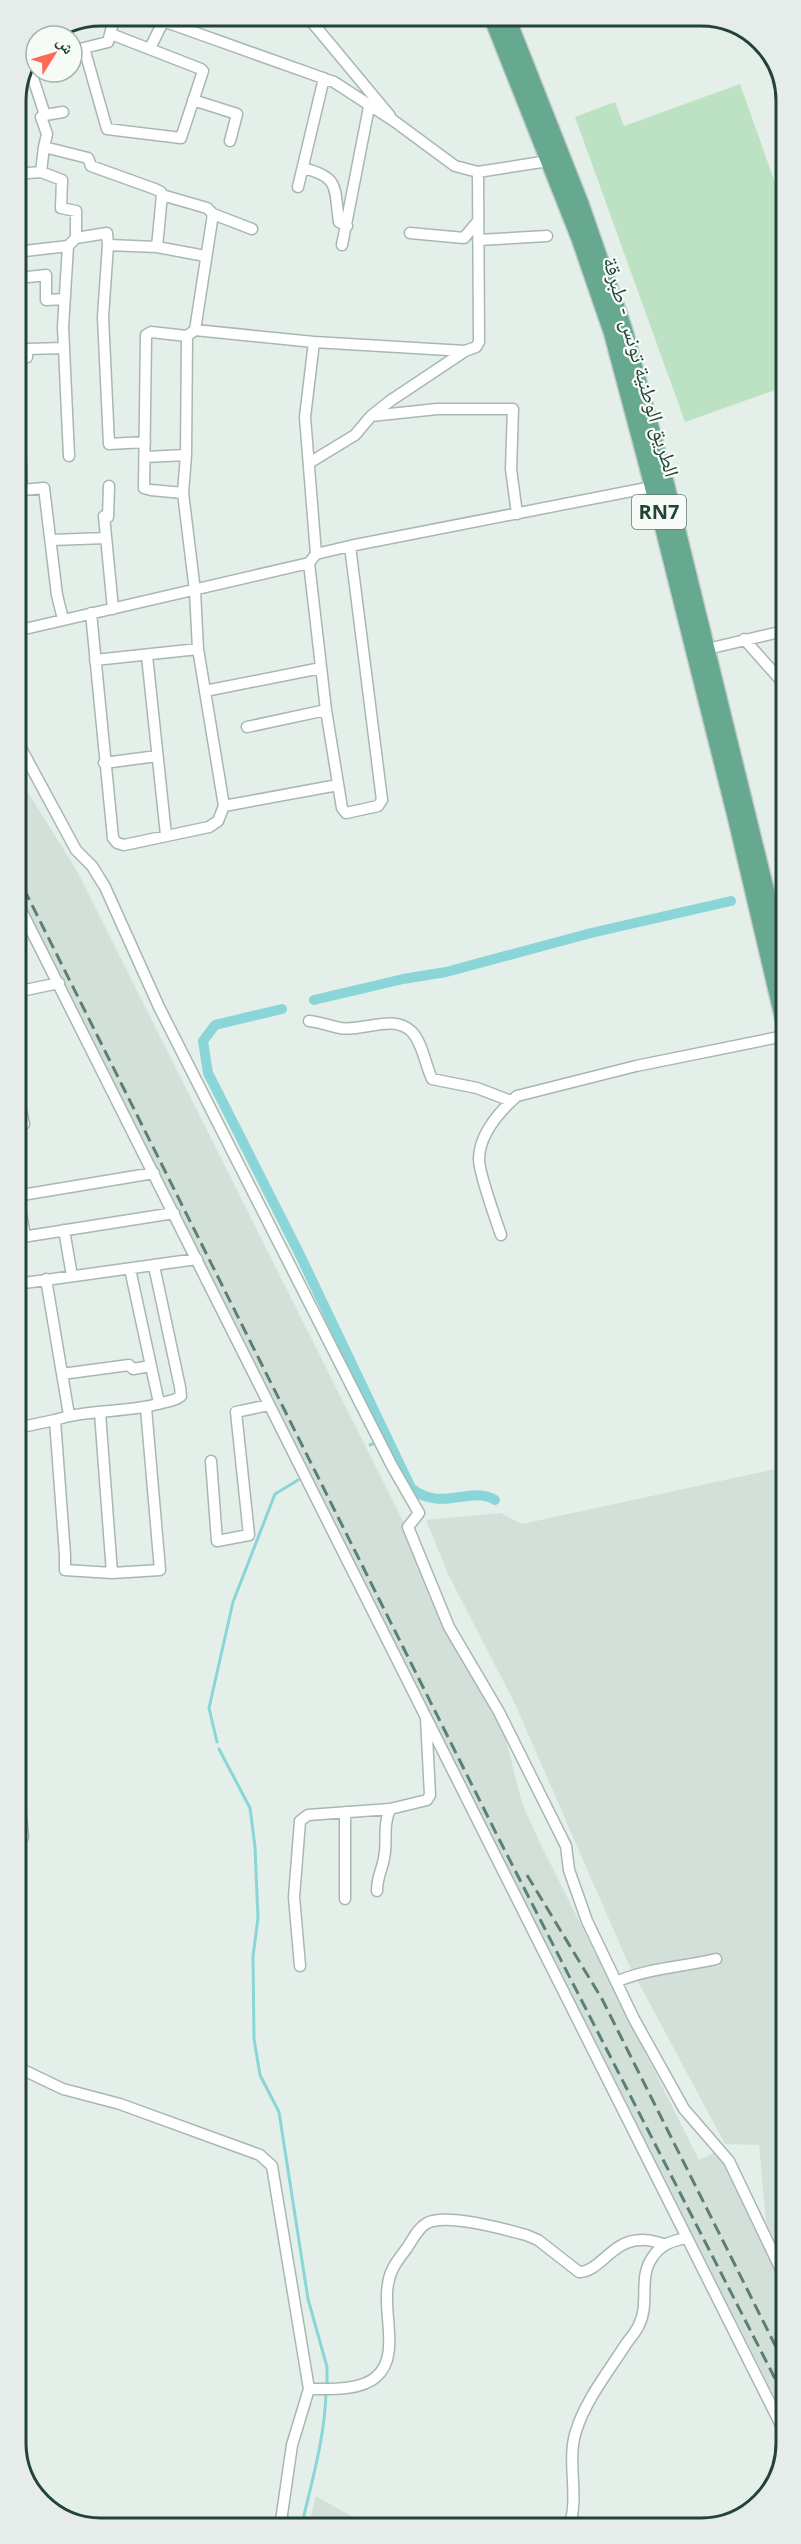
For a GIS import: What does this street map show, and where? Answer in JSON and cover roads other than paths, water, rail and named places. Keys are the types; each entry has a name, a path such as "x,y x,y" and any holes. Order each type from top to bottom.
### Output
{"main road":[{"name":"الطريق الوطنية تونس - طبرقة","path":"495,26 579,237 612,333 659,485"},
{"name":"الطريق الوطنية تونس - طبرقة","path":"510,26 605,272 624,329 776,988"},
{"name":"الطريق الوطنية تونس - طبرقة","path":"699,651 776,935"}],"street":[{"path":"111,34 203,71 181,138 107,129 84,48 108,42 113,26"},
{"path":"150,48 161,26"},
{"path":"174,26 334,82 369,107 394,121 455,166 478,172 548,161"},
{"path":"315,26 394,121"},
{"path":"298,187 324,78"},
{"path":"35,84 45,115"},
{"path":"193,100 237,114 230,141"},
{"path":"342,245 369,107"},
{"path":"41,172 47,134 41,117 63,111"},
{"path":"44,147 88,158 91,166 155,189 162,195 207,208 213,214 252,229"},
{"path":"303,168 324,173 334,184 339,222 347,226"},
{"path":"26,173 41,172 62,180 61,208 76,211 64,299 69,456"},
{"path":"309,463 355,435 371,416 390,401 465,351 476,347 479,342 478,172"},
{"path":"157,246 162,195"},
{"path":"91,613 113,838 117,843 124,844 209,827 218,821 224,806 198,649 195,591 183,493 191,333 213,214"},
{"path":"410,233 464,238 478,220"},
{"path":"26,249 108,233 103,317 109,444 145,442"},
{"path":"477,240 547,236"},
{"path":"108,245 157,246 205,256"},
{"path":"26,277 46,275 46,300 64,299"},
{"path":"183,493 144,488 146,335 151,332 465,351"},
{"path":"314,342 305,417 313,558 326,710 342,808 346,813 378,806 382,802 350,546"},
{"path":"26,357 27,349 64,348"},
{"path":"371,416 437,409 513,409 511,469 517,514"},
{"path":"145,457 186,455"},
{"path":"26,628 195,591 350,546 659,485"},
{"path":"109,486 108,517 104,516 113,609"},
{"path":"26,490 44,488 57,595 63,619"},
{"path":"52,540 106,538"},
{"path":"699,651 776,633"},
{"path":"744,639 776,675"},
{"path":"95,660 198,649"},
{"path":"147,656 166,835"},
{"path":"205,691 321,668"},
{"path":"247,727 326,710"},
{"path":"105,764 157,756"},
{"path":"26,758 76,850 92,866 105,887 159,1007 418,1513 408,1527 426,1576 449,1627 499,1712 566,1846 569,1870 587,1921 616,1982 684,2109 729,2161 776,2259"},
{"path":"224,806 339,785"},
{"path":"26,919 776,2415"},
{"path":"26,990 59,983"},
{"path":"309,1021 342,1028 399,1024 411,1032 420,1046 424,1064 432,1079 477,1089 511,1101"},
{"path":"501,1235 479,1159 486,1132 517,1096 636,1066 776,1038"},
{"path":"26,1194 154,1173"},
{"path":"26,1236 174,1213"},
{"path":"64,1230 72,1276"},
{"path":"26,1282 197,1259"},
{"path":"26,1426 69,1415 146,1408 177,1399 181,1392 154,1266"},
{"path":"130,1269 159,1403"},
{"path":"45,1279 69,1415"},
{"path":"62,1374 114,1365 129,1365 133,1369 151,1366"},
{"path":"210,1461 217,1541 249,1534 236,1412 269,1405"},
{"path":"54,1420 66,1555 65,1570 112,1572 160,1570 146,1408"},
{"path":"100,1413 112,1572"},
{"path":"300,1966 294,1897 300,1821 308,1815 390,1809 428,1800 430,1795 425,1712"},
{"path":"377,1891 377,1878 385,1854 385,1821 390,1809"},
{"path":"345,1812 345,1899"},
{"path":"616,1982 637,1973 716,1959"},
{"path":"26,2071 63,2089 120,2104 260,2155 272,2166 309,2389 292,2445 281,2518"},
{"path":"309,2389 328,2389 366,2383 376,2378 384,2368 388,2349 386,2295 389,2277 396,2262 420,2228 429,2222 447,2219 526,2235 538,2240 579,2272 591,2270 611,2251 625,2243 643,2239 665,2244 686,2238"},
{"path":"571,2518 574,2502 572,2459 575,2431 591,2399 640,2324 645,2306 645,2271 652,2257 665,2244"}],"waterway":[{"path":"314,1000 403,979 446,972 591,933 731,901"},
{"path":"282,1009 215,1025 203,1041 208,1073 298,1251 411,1488 422,1495 434,1498 476,1495 495,1500"},
{"path":"370,1445 387,1438"},
{"path":"217,1742 209,1708 233,1602 275,1494 298,1480"},
{"path":"219,1749 250,1808 255,1847 258,1918 253,1956 254,2039 260,2075 279,2112 308,2299 327,2367 327,2386"},
{"path":"303,2518 320,2444 326,2392"}],"railway":[{"path":"26,893 499,1839 776,2380"},
{"path":"527,1875 602,1999 776,2347"}]}
